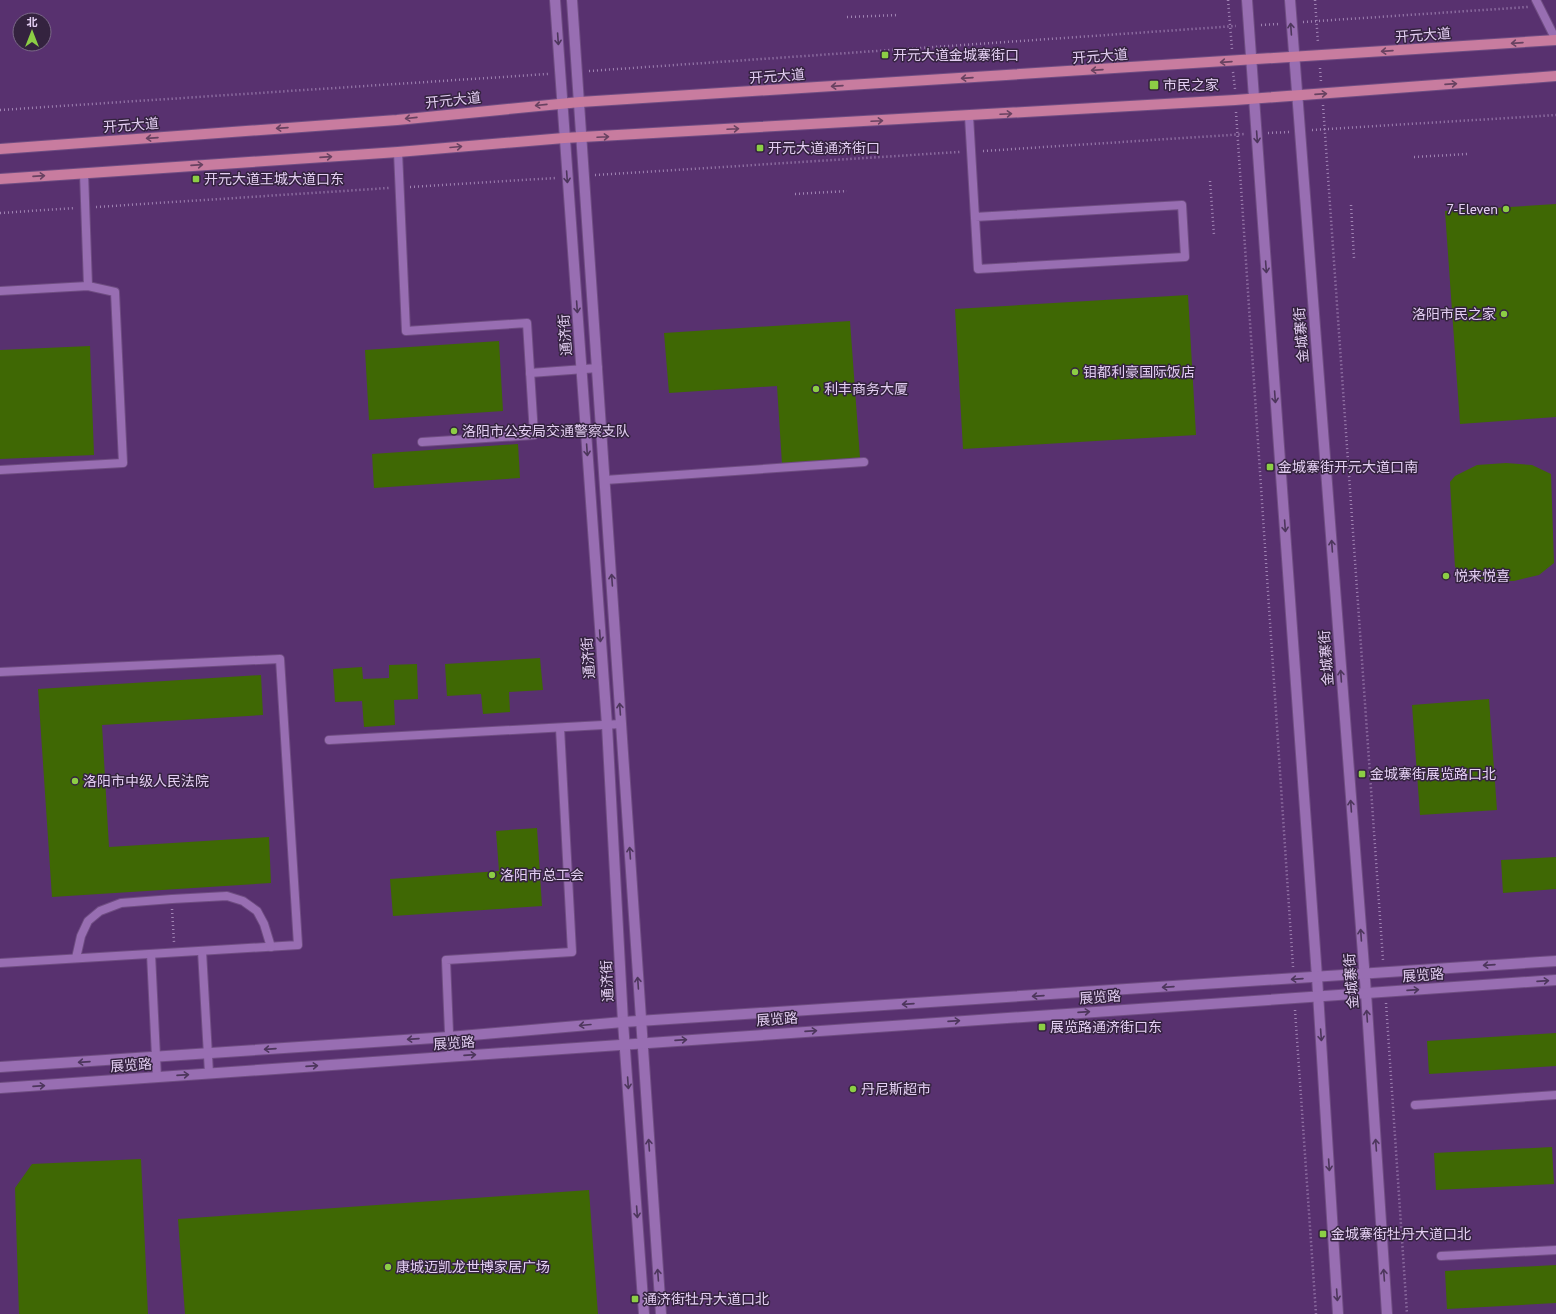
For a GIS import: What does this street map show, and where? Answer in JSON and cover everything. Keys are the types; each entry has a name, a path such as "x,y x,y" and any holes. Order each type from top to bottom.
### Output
{"main road":[{"name":"开元大道","path":"0,149 397,120 562,103 1233,62 1556,40"},
{"path":"0,179 398,152 564,138 1235,100 1556,76"}],"street":[{"name":"通济街","path":"555,0 607,725 625,1044 644,1314"},
{"name":"通济街","path":"572,0 661,1314"},
{"path":"1247,0 1317,977 1338,1314"},
{"name":"金城寨街","path":"1290,0 1293,58 1300,131 1366,993 1387,1314"},
{"name":"展览路","path":"0,1067 449,1037 624,1022 1556,961"},
{"name":"展览路","path":"0,1088 1556,980"}],"lane":[{"path":"1537,3 1556,40"},
{"path":"969,116 978,270 1185,257 1182,205 975,217"},
{"path":"398,152 406,331 527,323 534,435 422,442"},
{"path":"84,173 88,286"},
{"path":"0,291 88,286 116,292 124,462 0,470"},
{"path":"530,373 598,368"},
{"path":"605,480 864,462"},
{"path":"0,672 280,659 298,945 0,962"},
{"path":"329,740 621,724"},
{"path":"450,1057 446,960 572,952 560,728"},
{"path":"76,958 81,936 88,921 100,911 121,903 172,899 227,896 243,901 257,911 264,924 271,947"},
{"path":"202,951 209,1073"},
{"path":"151,954 157,1077"},
{"path":"1415,1105 1556,1095"},
{"path":"1441,1256 1556,1250"}],"path":[{"path":"1228,0 1293,979"},
{"path":"1315,0 1384,973"},
{"path":"578,71 1249,26 1537,3"},
{"path":"847,17 899,15"},
{"path":"0,110 560,73"},
{"path":"584,176 1556,115"},
{"path":"1414,157 1468,154"},
{"path":"0,213 567,177"},
{"path":"1210,181 1214,235"},
{"path":"795,194 847,191"},
{"path":"1351,205 1354,258"},
{"path":"172,899 174,931"},
{"path":"1385,992 1407,1314"},
{"path":"1295,998 1316,1314"}],"building":[{"name":"洛阳市民之家","path":"1556,204 1556,417 1460,424 1445,211"},
{"name":"钼都利豪国际饭店","path":"1188,295 1196,435 963,449 955,309"},
{"name":"利丰商务大厦","path":"850,321 860,458 782,464 777,386 669,393 664,333"},
{"path":"499,341 503,411 369,420 365,350"},
{"path":"90,346 94,455 0,459 0,350"},
{"path":"518,444 520,478 374,488 372,454"},
{"path":"1506,463 1532,465 1551,474 1554,563 1539,575 1514,581 1489,581 1468,575 1455,567 1450,482 1455,476 1477,465"},
{"path":"540,658 543,690 509,692 510,712 483,714 481,694 447,696 445,664"},
{"path":"417,664 418,699 394,700 395,725 364,727 362,701 335,702 333,669 362,667 363,679 389,678 389,665"},
{"name":"洛阳市中级人民法院","path":"261,675 263,715 102,725 109,847 269,837 271,883 52,897 38,689"},
{"path":"1489,699 1497,810 1420,815 1412,705"},
{"name":"洛阳市总工会","path":"537,828 542,906 393,916 390,879 499,871 496,831"},
{"path":"1556,857 1556,889 1503,893 1501,860"},
{"path":"1556,1033 1556,1066 1429,1074 1427,1041"},
{"path":"1552,1147 1554,1184 1436,1190 1434,1153"},
{"path":"141,1159 148,1314 19,1314 15,1188 32,1164"},
{"name":"康城迈凯龙世博家居广场","path":"589,1190 598,1314 185,1314 178,1219"},
{"path":"1556,1265 1556,1303 1447,1309 1445,1271"}],"place":[{"name":"开元大道金城寨街口","path":"885,55"},
{"name":"市民之家","path":"1154,85"},
{"name":"开元大道通济街口","path":"760,148"},
{"name":"开元大道王城大道口东","path":"196,179"},
{"name":"7-Eleven","path":"1506,209"},
{"name":"洛阳市民之家","path":"1504,314"},
{"name":"钼都利豪国际饭店","path":"1075,372"},
{"name":"利丰商务大厦","path":"816,389"},
{"name":"洛阳市公安局交通警察支队","path":"454,431"},
{"name":"金城寨街开元大道口南","path":"1270,467"},
{"name":"悦来悦喜","path":"1446,576"},
{"name":"金城寨街展览路口北","path":"1362,774"},
{"name":"洛阳市中级人民法院","path":"75,781"},
{"name":"洛阳市总工会","path":"492,875"},
{"name":"展览路通济街口东","path":"1042,1027"},
{"name":"丹尼斯超市","path":"853,1089"},
{"name":"金城寨街牡丹大道口北","path":"1323,1234"},
{"name":"康城迈凯龙世博家居广场","path":"388,1267"},
{"name":"通济街牡丹大道口北","path":"635,1299"}]}
